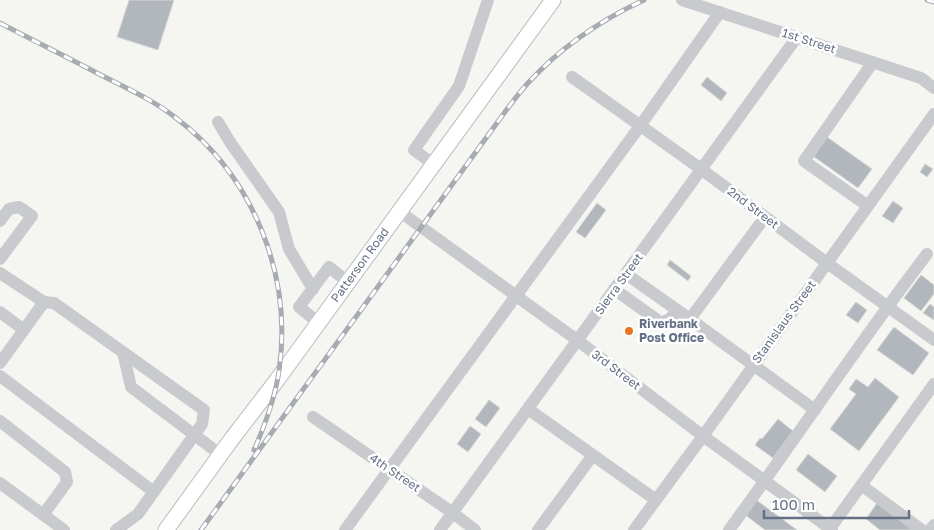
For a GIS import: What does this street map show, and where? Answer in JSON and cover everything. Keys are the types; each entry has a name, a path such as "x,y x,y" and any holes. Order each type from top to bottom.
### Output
{"main road":[{"name":"Patterson Road","path":"166,530 272,388 553,0"}],"street":[{"path":"434,164 414,150 458,86 488,0"},
{"name":"1st Street","path":"682,0 920,78 934,88"},
{"path":"345,530 640,126 720,12"},
{"name":"Sierra Street","path":"440,530 797,37"},
{"path":"868,206 804,161 873,62"},
{"name":"2nd Street","path":"572,77 702,169 827,263 934,340"},
{"name":"Stanislaus Street","path":"634,530 934,114"},
{"path":"218,122 279,212 289,249 313,289"},
{"path":"0,221 9,209 19,207 32,216 0,259"},
{"name":"3rd Street","path":"399,211 578,340 703,436 830,529"},
{"path":"690,319 765,217"},
{"path":"729,530 887,307 932,253"},
{"path":"319,323 299,308 330,267 348,282"},
{"path":"0,273 44,302 54,303 204,410 202,424 138,514 116,530"},
{"path":"626,274 815,410"},
{"path":"614,289 660,322 670,319 677,311"},
{"path":"0,363 44,302"},
{"path":"2,317 24,330"},
{"path":"123,352 131,387 221,454"},
{"path":"0,376 154,492"},
{"path":"830,529 934,384"},
{"path":"528,409 656,500"},
{"name":"4th Street","path":"313,417 476,530"},
{"path":"0,422 65,472 67,482 43,515"},
{"path":"538,530 593,455"},
{"path":"0,483 64,530"},
{"path":"861,485 922,530"},
{"path":"930,530 934,525"}],"building":[{"path":"129,0 174,0 158,50 117,37"},
{"path":"707,77 727,93 721,101 701,85"},
{"path":"827,137 872,169 858,188 813,156"},
{"path":"925,164 933,169 927,177 920,172"},
{"path":"893,201 903,208 893,223 882,216"},
{"path":"597,203 606,210 585,238 576,232"},
{"path":"670,260 691,276 688,281 667,265"},
{"path":"921,275 934,285 934,294 921,311 904,298"},
{"path":"856,302 867,310 858,323 846,315"},
{"path":"930,304 934,307 934,320 923,313"},
{"path":"894,327 929,353 913,375 877,350"},
{"path":"875,378 899,397 859,451 830,429 856,394 849,389 856,379 868,387"},
{"path":"489,400 500,408 486,427 475,419"},
{"path":"778,419 793,431 773,458 755,445"},
{"path":"470,426 481,434 468,452 457,444"},
{"path":"808,454 837,476 825,492 796,470"},
{"path":"755,499 797,530 765,530 744,514"},
{"path":"877,503 913,530 880,530 866,519"}],"railway":[{"path":"201,530 521,91 568,46 612,16 644,0"},
{"path":"927,0 934,2"},
{"path":"0,23 138,94 167,111 203,142 227,168 246,198 262,230 273,264 280,299 282,335 275,391 266,421 254,450"}],"place":[{"name":"Riverbank Post Office","path":"629,331"}]}
